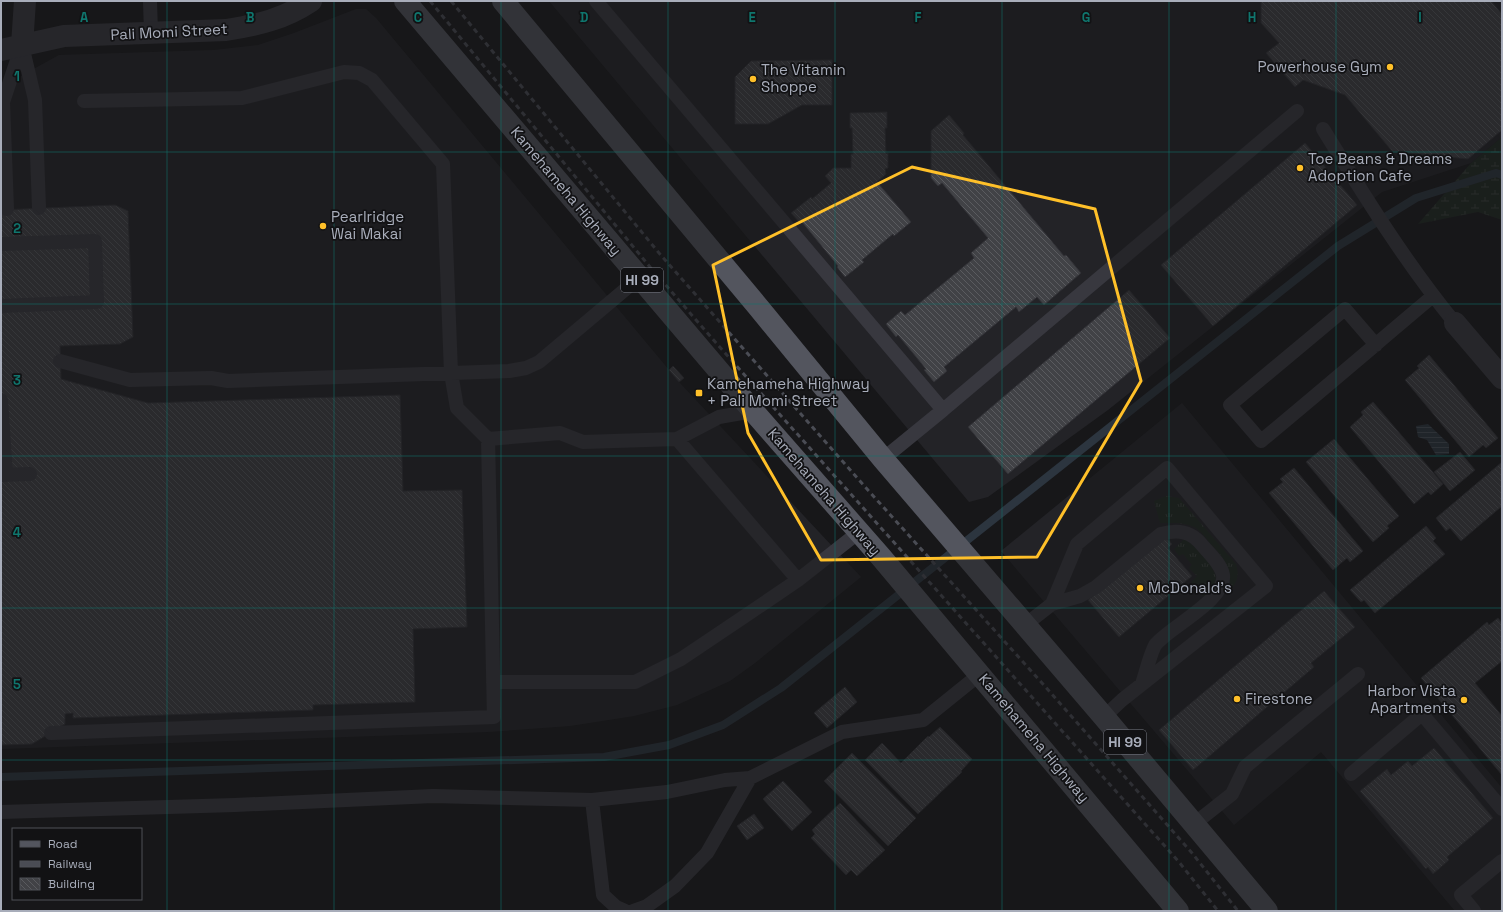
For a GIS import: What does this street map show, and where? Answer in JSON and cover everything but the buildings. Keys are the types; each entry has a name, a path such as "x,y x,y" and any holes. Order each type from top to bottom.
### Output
{"main road":[{"name":"Kamehameha Highway","path":"405,1 753,411 881,557 1178,911"},
{"name":"HI 99","path":"503,1 934,520 1104,717 1267,911"}],"street":[{"path":"22,45 25,1"},
{"name":"Pali Momi Street","path":"1,50 64,36 226,30 252,26 282,17 301,8 311,1"},
{"path":"1455,322 1502,378"}],"lane":[{"path":"150,1 151,33"},
{"path":"596,1 943,410"},
{"path":"22,45 35,100 39,208"},
{"path":"7,209 3,102 22,45"},
{"path":"51,733 494,717 488,439 457,408 451,373 443,164 372,80 359,73 344,72 242,98 84,101"},
{"path":"883,459 1297,111"},
{"path":"1323,129 1364,196 1433,296 1455,322"},
{"path":"1,244 95,240 97,302 1,306"},
{"path":"60,361 130,380 211,378 228,381 509,371 526,368 539,362 640,277"},
{"path":"1376,344 1345,308 1230,405 1261,441 1433,296"},
{"path":"1,400 4,475 30,474"},
{"path":"488,439 560,433 582,442 677,439 719,417 753,411"},
{"path":"677,439 798,580"},
{"path":"1052,604 1077,544 1167,468 1266,586 1142,684 1104,717"},
{"path":"1025,625 1052,604 1080,596 1096,587 1161,534 1172,531 1181,531 1191,535 1198,540 1220,569 1223,575 1222,583 1220,589 1211,600 1156,645 1142,684"},
{"path":"493,682 634,682 681,659 798,580 859,532"},
{"path":"1,812 228,805 433,796 592,800 668,792 725,780 750,778 842,732 923,720 980,674"},
{"path":"1194,824 1232,794 1245,767 1358,674"},
{"path":"1351,774 1422,714 1502,809"},
{"path":"633,911 647,906 675,886 707,852 750,778"},
{"path":"592,800 603,895 616,907 625,911"},
{"path":"1474,911 1461,895 1502,861"}],"highlighted area":[{"path":"912,167 1095,209 1141,381 1037,557 821,560 748,433 713,265"}],"shaded area":[{"path":"549,1 1502,1 1502,137 1471,163 1382,192 1108,410 988,497 969,502"},
{"path":"356,9 366,9 376,18 679,382 861,577 755,663 730,681 677,705 634,716 570,726 488,732 1,749 1,87 59,55 214,50 258,45"},
{"path":"1182,403 1502,788 1502,911 1455,911 1321,752 1234,825 1001,551"},
{"path":"1428,424 1449,444 1449,454 1436,455 1427,440 1418,437 1416,426"}],"green space":[{"path":"1502,137 1502,220 1478,212 1418,224 1471,163"},
{"path":"1166,496 1179,498 1236,564 1237,577 1236,583 1232,589 1229,588 1230,580 1228,568 1225,562 1200,532 1194,527 1186,524 1160,523 1154,501"},
{"path":"1184,539 1204,556 1215,574 1216,579 1212,589 1205,598 1191,582 1197,576 1189,568 1192,565 1183,554 1179,556 1174,549"}],"waterway":[{"path":"1,777 604,757 669,745 723,725 781,688 1338,246 1416,198 1496,173 1502,175"}],"railway":[{"path":"430,1 650,267 1179,862 1218,911"},
{"path":"451,1 659,253 867,489 1042,683 1192,853 1238,911"}],"place":[{"name":"Powerhouse Gym","path":"1390,67"},
{"name":"The Vitamin Shoppe","path":"753,79"},
{"name":"Toe Beans & Dreams Adoption Cafe","path":"1300,168"},
{"name":"Pearlridge Wai Makai","path":"323,226"},
{"name":"Kamehameha Highway + Pali Momi Street","path":"699,393"},
{"name":"McDonald's","path":"1140,588"},
{"name":"Firestone","path":"1237,699"},
{"name":"Harbor Vista Apartments","path":"1464,700"}]}
